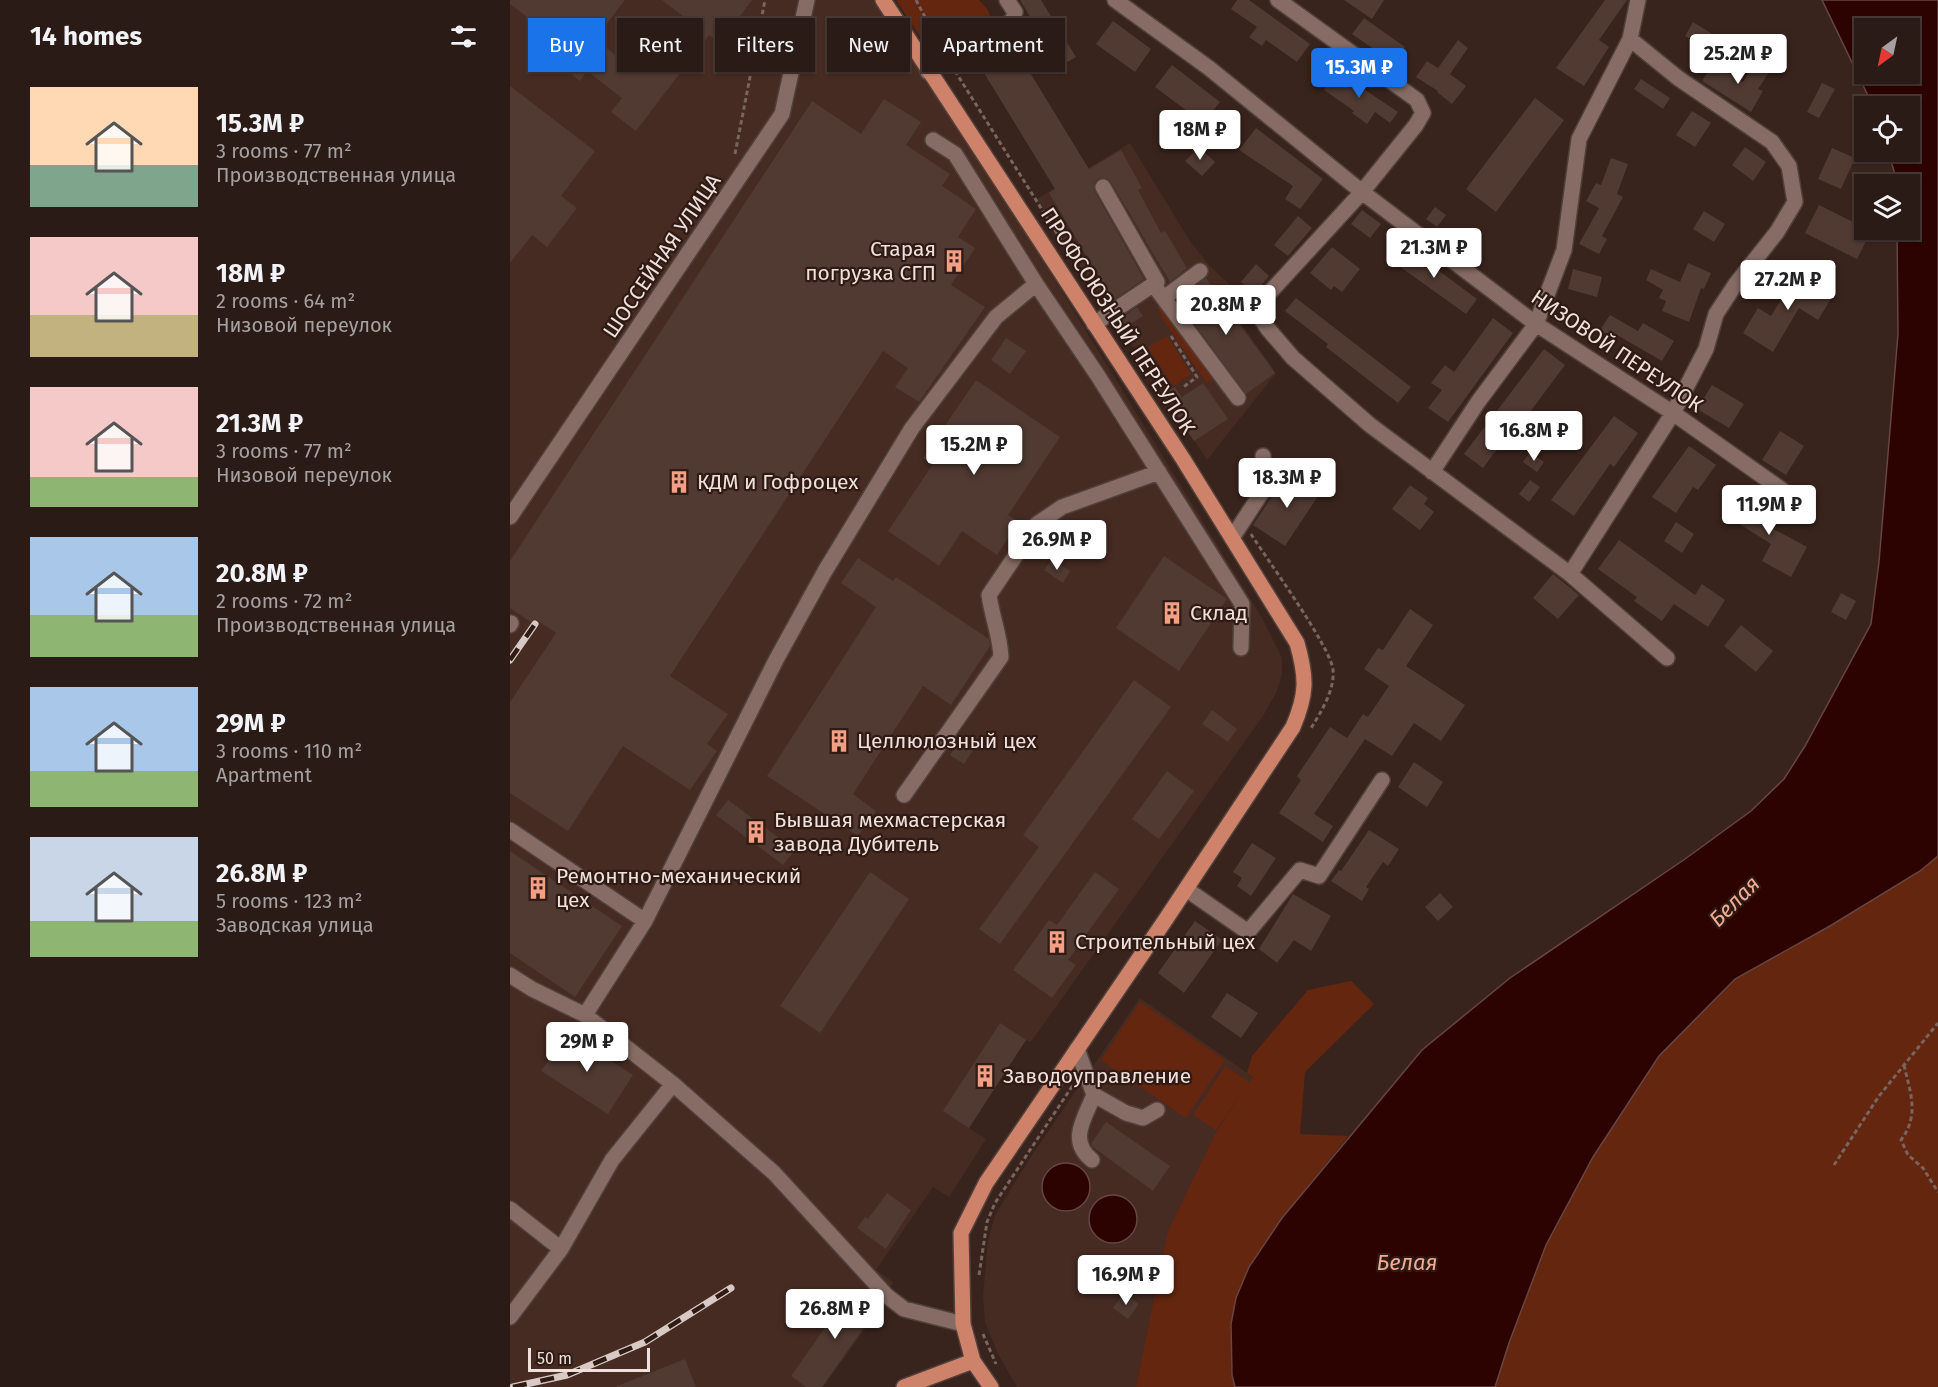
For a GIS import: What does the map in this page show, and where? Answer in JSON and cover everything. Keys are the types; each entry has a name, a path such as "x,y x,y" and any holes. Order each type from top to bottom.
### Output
{"main road":[{"name":"ПРОФСОЮЗНЫЙ ПЕРЕУЛОК","path":"883,0 922,62"},
{"name":"ПРОФСОЮЗНЫЙ ПЕРЕУЛОК","path":"928,72 1184,459 1297,643 1305,673 1304,702 1293,727 986,1183 961,1233 963,1324 973,1361 991,1387"},
{"path":"904,1387 973,1361"}],"street":[{"name":"ШОССЕЙНАЯ УЛИЦА","path":"510,517 782,114 807,0"},
{"path":"1006,0 1015,12 1013,18"},
{"name":"НИЗОВОЙ ПЕРЕУЛОК","path":"1114,0 1209,68 1362,192 1536,324 1673,413 1785,492"},
{"path":"1278,0 1417,100 1423,113 1416,126 1362,192 1262,301 1256,311 1293,358 1370,425 1570,574 1667,658"},
{"path":"1432,472 1478,402 1536,324 1564,250 1579,139 1630,39 1638,0"},
{"path":"1570,574 1673,413 1706,349 1716,314 1735,285 1777,232 1795,201 1789,166 1772,142 1678,78 1630,39"},
{"path":"933,140 955,154 1242,604 1241,648"},
{"path":"1094,324 1157,282 1103,188"},
{"path":"1164,298 1200,271"},
{"path":"585,1015 645,921 781,650 825,571 906,438 996,317 1036,284"},
{"path":"1153,284 1238,398"},
{"path":"1232,538 1264,489 1263,456"},
{"path":"904,795 1001,657 1000,638 991,612 989,595 1036,524 1062,507 1159,472"},
{"path":"1186,889 1248,932 1300,870 1319,876 1382,780"},
{"path":"510,830 645,921"},
{"path":"510,975 532,990 585,1015 673,1084 774,1173 887,1296 904,1309 963,1324"},
{"path":"1077,1049 1094,1095 1126,1113 1143,1118 1157,1110"},
{"path":"510,1317 561,1249 612,1160 673,1084"},
{"path":"1092,1160 1079,1146 1078,1138 1094,1095"},
{"path":"510,1209 561,1249"}],"path":[{"path":"734,161 765,0"},
{"path":"916,0 926,18"},
{"path":"956,72 1083,275"},
{"path":"1167,329 1197,377 1182,388"},
{"path":"1242,522 1319,639 1333,670 1326,704 1308,732"},
{"path":"1834,1165 1879,1096 1938,1023"},
{"path":"1904,1065 1913,1101 1913,1116 1901,1140 1908,1155 1923,1168 1938,1192"},
{"path":"978,1277 987,1222 995,1203 1084,1069"},
{"path":"983,1333 998,1368"}],"shaded area":[{"path":"510,0 883,0 894,18 827,18 827,72 910,72 910,44 922,64 922,72 927,72 1262,618 1282,658 1282,675 1276,693 1263,716 1031,1042 1026,1040 969,1128 986,1139 949,1197 933,1187 876,1270 893,1282 884,1303 823,1387 510,1387"},
{"path":"896,0 979,0 988,10 991,18 922,18 922,39"},
{"path":"1130,143 1190,241 1208,264 1246,301 1235,315 1276,373 1207,460 1037,199"},
{"path":"1166,305 1217,375 1207,383 1162,318 1157,306"},
{"path":"1167,336 1191,374 1173,386 1148,347"},
{"path":"1938,856 1938,1387 1495,1387 1546,1245 1593,1157 1659,1056 1735,979 1830,926 1920,871"},
{"path":"1351,981 1374,1004 1305,1072 1300,1134 1348,1136 1282,1218 1249,1267 1232,1375 1235,1387 1136,1387 1168,1231 1216,1132 1247,1085 1216,1130 1193,1115 1225,1066 1249,1082 1253,1077 1247,1073 1252,1056 1308,990"},
{"path":"1140,998 1253,1077 1216,1132 1148,1334 1136,1387 1017,1387 998,1354 985,1322 983,1297 988,1241 995,1215 1032,1155"},
{"path":"1140,1002 1225,1060 1186,1118 1101,1060"}],"water":[{"name":"Белая","path":"1822,0 1938,0 1938,856 1920,871 1830,926 1735,979 1659,1056 1593,1157 1546,1245 1495,1387 1235,1387 1232,1375 1231,1324 1236,1298 1249,1267 1282,1218 1422,1050 1510,978 1685,859 1751,811 1784,779 1805,746 1871,624 1879,562 1898,334 1897,240 1920,240 1920,174 1894,174 1891,162 1920,162 1920,96 1868,96 1862,84 1920,84 1920,18 1854,18 1854,67"},
{"path":"1061,1163 1071,1163 1083,1170 1090,1182 1090,1192 1083,1204 1071,1211 1061,1211 1046,1200 1042,1192 1042,1182 1053,1167"},
{"path":"1108,1195 1118,1195 1130,1202 1137,1214 1137,1224 1130,1236 1118,1243 1108,1243 1093,1232 1089,1224 1089,1214 1100,1199"}],"building":[{"path":"510,0 625,0 605,26 605,18 528,18 510,4"},
{"path":"662,0 752,0 739,18 715,18 715,39 709,35 703,43 703,18 683,18"},
{"path":"1020,0 1041,0 1052,18 1031,18"},
{"path":"1237,0 1249,0 1310,44 1297,62 1266,40 1262,46 1249,37 1257,27 1231,9"},
{"path":"1344,0 1384,0 1372,19"},
{"path":"1605,0 1627,0 1599,40 1609,47 1584,86 1556,68"},
{"path":"1364,18 1405,47 1394,63 1352,34"},
{"path":"1113,21 1151,49 1135,72 1096,44"},
{"path":"1693,22 1714,35 1706,48 1685,36"},
{"path":"1065,39 1076,57 1065,63"},
{"path":"1458,40 1468,48 1450,74 1466,86 1452,104 1438,91 1416,77 1427,61 1438,68"},
{"path":"605,47 617,56 617,72 640,74 642,72 681,72 636,131 611,112 622,98 588,72 605,72"},
{"path":"1756,62 1770,71 1758,89 1763,91 1751,112 1702,81 1714,63 1743,82"},
{"path":"1172,65 1220,102 1203,123 1155,87"},
{"path":"1337,71 1398,112 1390,123 1375,112 1367,124 1352,113 1354,111 1324,90"},
{"path":"568,72 586,72 580,81"},
{"path":"983,72 1030,72 1089,169 1121,150 1142,188 1138,190 1161,233 1165,231 1187,268 1170,282 1111,182 1107,178 1099,178 1094,183 1095,192 1144,279 1113,300 1049,193 1055,189"},
{"path":"1641,79 1670,98 1663,109 1634,89"},
{"path":"1822,83 1835,89 1819,118 1807,112"},
{"path":"510,86 595,151 561,196 577,208 547,247 532,235 510,263"},
{"path":"1535,98 1564,120 1496,212 1466,189"},
{"name":"КДМ и Гофроцех","path":"884,99 921,122 906,145 950,174 942,186 976,209 958,237 975,248 951,285 985,307 919,402 895,387 908,368 883,351 670,676 728,714 707,744 717,751 690,790 623,746 568,831 510,793 510,702 556,633 535,619 532,623 510,608 510,561 812,101 861,134"},
{"path":"1692,111 1711,123 1695,147 1676,135"},
{"path":"1256,128 1323,179 1300,209 1285,199 1293,186 1239,150"},
{"path":"1199,147 1215,162 1202,176 1185,161"},
{"path":"1745,147 1766,162 1753,181 1732,165"},
{"path":"1832,148 1854,158 1841,189 1818,179"},
{"path":"1611,158 1628,164 1617,194 1623,197 1602,236 1607,239 1599,254 1579,244 1599,208 1586,201 1596,183 1601,185"},
{"path":"1819,205 1854,222 1854,240 1866,240 1857,259 1805,233"},
{"path":"1435,207 1446,215 1437,227 1426,219"},
{"path":"1362,210 1381,224 1370,238 1351,224"},
{"path":"1704,211 1725,224 1714,242 1693,229"},
{"path":"1298,216 1312,228 1288,256 1274,245"},
{"path":"1404,245 1477,299 1466,314 1392,261"},
{"path":"1332,247 1360,269 1342,292 1334,286 1331,290 1310,273"},
{"path":"1688,263 1711,273 1704,289 1701,288 1689,322 1662,311 1666,301 1659,298 1663,290 1646,280 1651,269 1680,282"},
{"path":"1256,264 1269,276 1254,294 1241,282"},
{"path":"1573,269 1602,277 1597,297 1568,289"},
{"path":"1798,272 1834,294 1818,320 1799,308 1773,352 1743,333 1758,308 1771,316"},
{"path":"1206,278 1275,373 1246,394 1177,300"},
{"path":"1296,298 1411,387 1398,403 1326,347 1328,344 1285,311"},
{"path":"1137,307 1143,316 1126,327 1121,318"},
{"path":"1610,315 1638,331 1643,323 1674,341 1662,361 1617,335 1614,339 1600,330"},
{"path":"1493,318 1513,333 1448,422 1428,408 1442,390 1431,383 1445,365 1454,372"},
{"path":"1006,338 1026,351 1010,374 991,360"},
{"path":"1544,349 1565,365 1527,416 1523,414 1483,468 1464,454"},
{"path":"976,380 1060,437 1008,515 1019,522 997,555 962,531 939,566 888,531 933,464 923,458"},
{"path":"1203,383 1228,419 1194,441 1162,393 1175,387 1182,397"},
{"path":"1712,385 1744,404 1729,428 1697,409"},
{"path":"1614,416 1638,433 1614,467 1610,464 1574,516 1551,500"},
{"path":"1780,431 1804,446 1786,475 1762,460"},
{"path":"1689,446 1716,465 1698,490 1693,487 1676,513 1652,497"},
{"path":"1530,452 1544,462 1537,472 1523,462"},
{"path":"1288,472 1320,493 1285,546 1253,525"},
{"path":"1530,480 1540,487 1529,502 1519,494"},
{"path":"1410,485 1428,498 1424,504 1434,512 1420,530 1392,509"},
{"path":"1746,492 1768,506 1759,521 1807,547 1791,577 1762,561 1771,544 1730,518"},
{"path":"1676,522 1694,534 1682,553 1664,541"},
{"path":"1619,540 1695,595 1702,584 1725,600 1708,627 1674,604 1662,621 1634,601 1637,597 1598,569"},
{"name":"Склад","path":"1164,556 1227,599 1179,671 1116,628"},
{"name":"Целлюлозный цех","path":"858,558 893,581 896,577 989,639 990,646 951,705 923,686 853,794 876,811 858,836 767,776 876,607 841,583"},
{"path":"1052,559 1070,571 1063,583 1044,570"},
{"path":"1553,574 1579,595 1558,619 1533,598"},
{"path":"1841,593 1856,601 1846,620 1831,612"},
{"path":"1410,609 1433,625 1406,666 1465,705 1441,741 1414,723 1392,756 1365,739 1314,814 1333,826 1323,842 1279,813 1301,780 1297,776 1330,727 1347,738 1363,714 1368,717 1389,686 1364,669 1378,648 1383,650"},
{"path":"1741,625 1773,651 1756,672 1724,646"},
{"path":"1134,680 1171,707 1000,944 979,929 1039,847 1023,835"},
{"path":"1212,710 1237,729 1228,742 1202,724"},
{"path":"960,740 974,749 964,764 950,755"},
{"path":"1414,762 1443,782 1427,807 1398,787"},
{"path":"1167,771 1194,791 1159,839 1132,819"},
{"name":"Бывшая мехмастерская завода Дубитель","path":"728,800 795,850 783,865 716,815"},
{"path":"1369,830 1399,849 1388,866 1383,862 1366,887 1369,889 1362,901 1331,881 1339,870 1341,871"},
{"path":"1252,843 1276,858 1251,896 1237,886 1242,878 1233,872"},
{"name":"Ремонтно-механический цех","path":"510,851 622,926 575,997 510,953"},
{"path":"870,872 909,899 820,1033 780,1006"},
{"name":"Строительный цех","path":"1095,872 1119,889 1068,960 1076,965 1052,998 1013,970 1049,920 1057,925"},
{"path":"1440,893 1453,907 1438,921 1425,907"},
{"path":"1293,894 1331,916 1311,951 1294,940 1277,963 1259,949"},
{"path":"1195,921 1222,940 1184,993 1158,973"},
{"path":"1227,993 1258,1013 1241,1038 1211,1017"},
{"name":"Заводоуправление","path":"1000,1023 1026,1040 969,1128 943,1111"},
{"path":"567,1032 633,1075 608,1114 541,1071"},
{"path":"1106,1122 1170,1166 1153,1191 1093,1147 1091,1144"},
{"path":"887,1193 911,1210 886,1249 857,1228 865,1217 868,1219"},
{"path":"853,1288 879,1306 822,1387 806,1387 791,1376"},
{"path":"1124,1293 1139,1304 1128,1319 1113,1308"},
{"path":"685,1359 696,1387 617,1387 617,1386"}],"railway":[{"path":"510,660 535,624"},
{"path":"513,1387 567,1375 645,1342 731,1288"}],"place":[{"name":"Старая погрузка СГП","path":"954,261"},
{"name":"КДМ и Гофроцех","path":"679,482"},
{"name":"Склад","path":"1172,613"},
{"name":"Целлюлозный цех","path":"839,741"},
{"name":"Бывшая мехмастерская завода Дубитель","path":"756,832"},
{"name":"Ремонтно-механический цех","path":"538,888"},
{"name":"Строительный цех","path":"1057,942"},
{"name":"Заводоуправление","path":"985,1076"}]}
